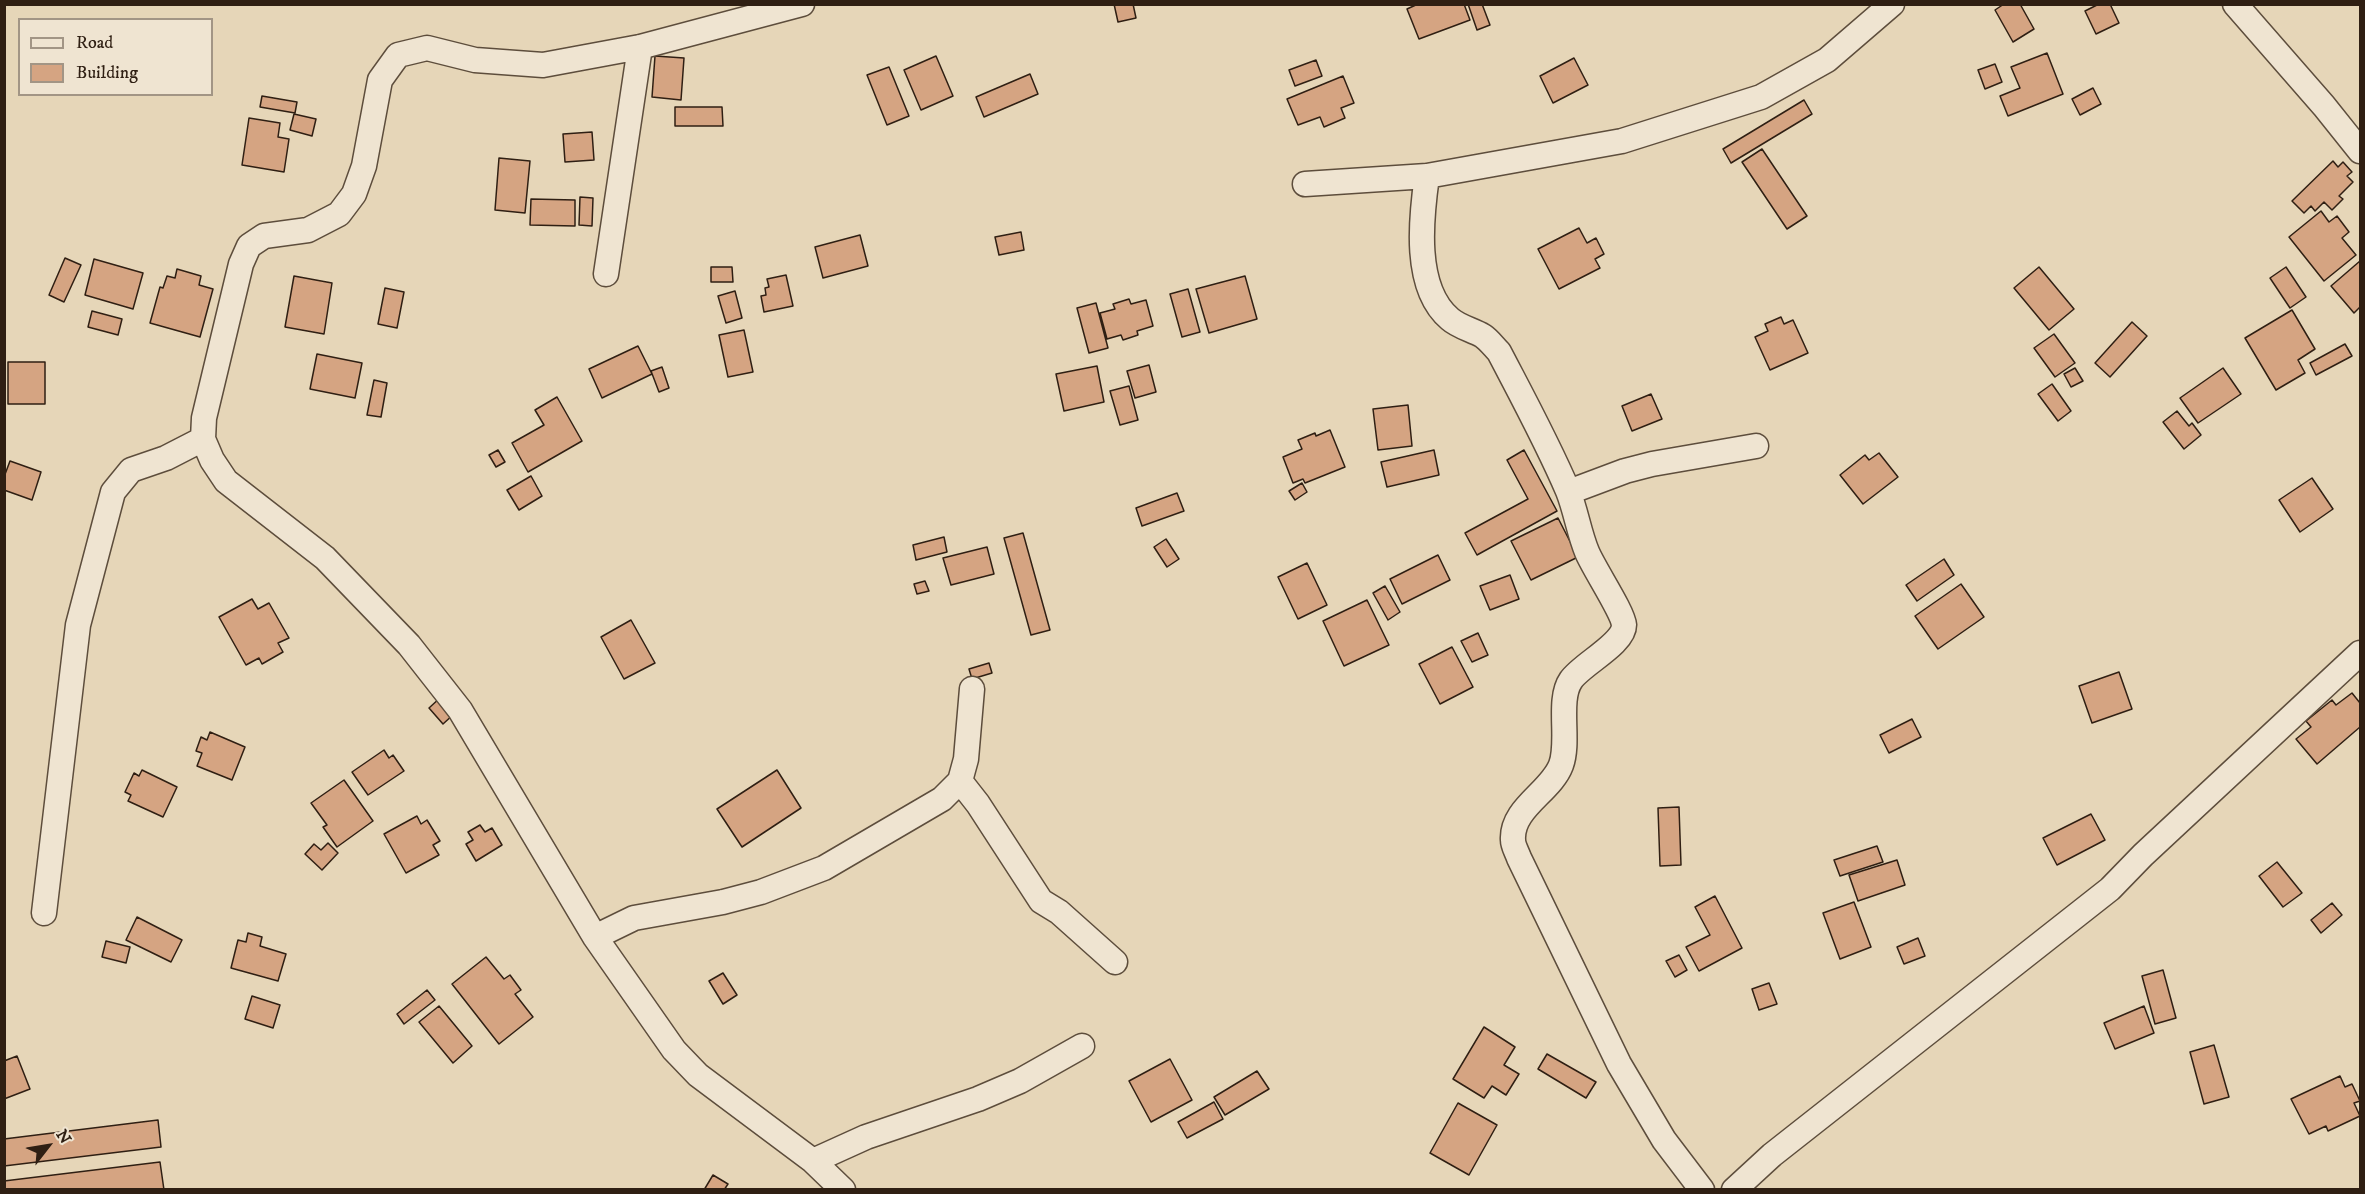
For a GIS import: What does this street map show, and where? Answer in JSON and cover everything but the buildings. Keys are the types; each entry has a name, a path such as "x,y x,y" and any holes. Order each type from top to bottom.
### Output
{"street":[{"path":"802,4 640,47 543,65 475,60 427,48 398,55 380,80 364,166 354,194 339,214 308,230 264,236 249,246 241,264 204,418 203,439 212,460 226,481 325,558 409,645 460,710 595,938 674,1050 698,1075 813,1161 843,1190"},
{"path":"1305,184 1427,176 1622,141 1761,98 1827,60 1892,4"},
{"path":"2235,4 2361,151"},
{"path":"606,274 640,47"},
{"path":"1427,176 1421,217 1425,273 1434,301 1451,320 1484,337 1499,352 1569,492 1586,551 1599,579 1620,613 1624,627 1619,639 1577,672 1569,683 1561,766 1551,783 1517,822 1513,840 1519,858 1619,1064 1664,1140 1702,1190"},
{"path":"44,913 78,625 113,492 131,470 166,458 203,439"},
{"path":"1569,492 1652,464 1756,446"},
{"path":"1734,1190 1772,1155 2110,890 2144,855 2361,653"},
{"path":"595,938 634,918 723,902 761,892 824,868 942,799 960,781 966,759 972,689"},
{"path":"960,781 978,804 1041,901 1059,912 1115,962"},
{"path":"813,1161 866,1137 978,1099 1020,1082 1082,1046"}]}
